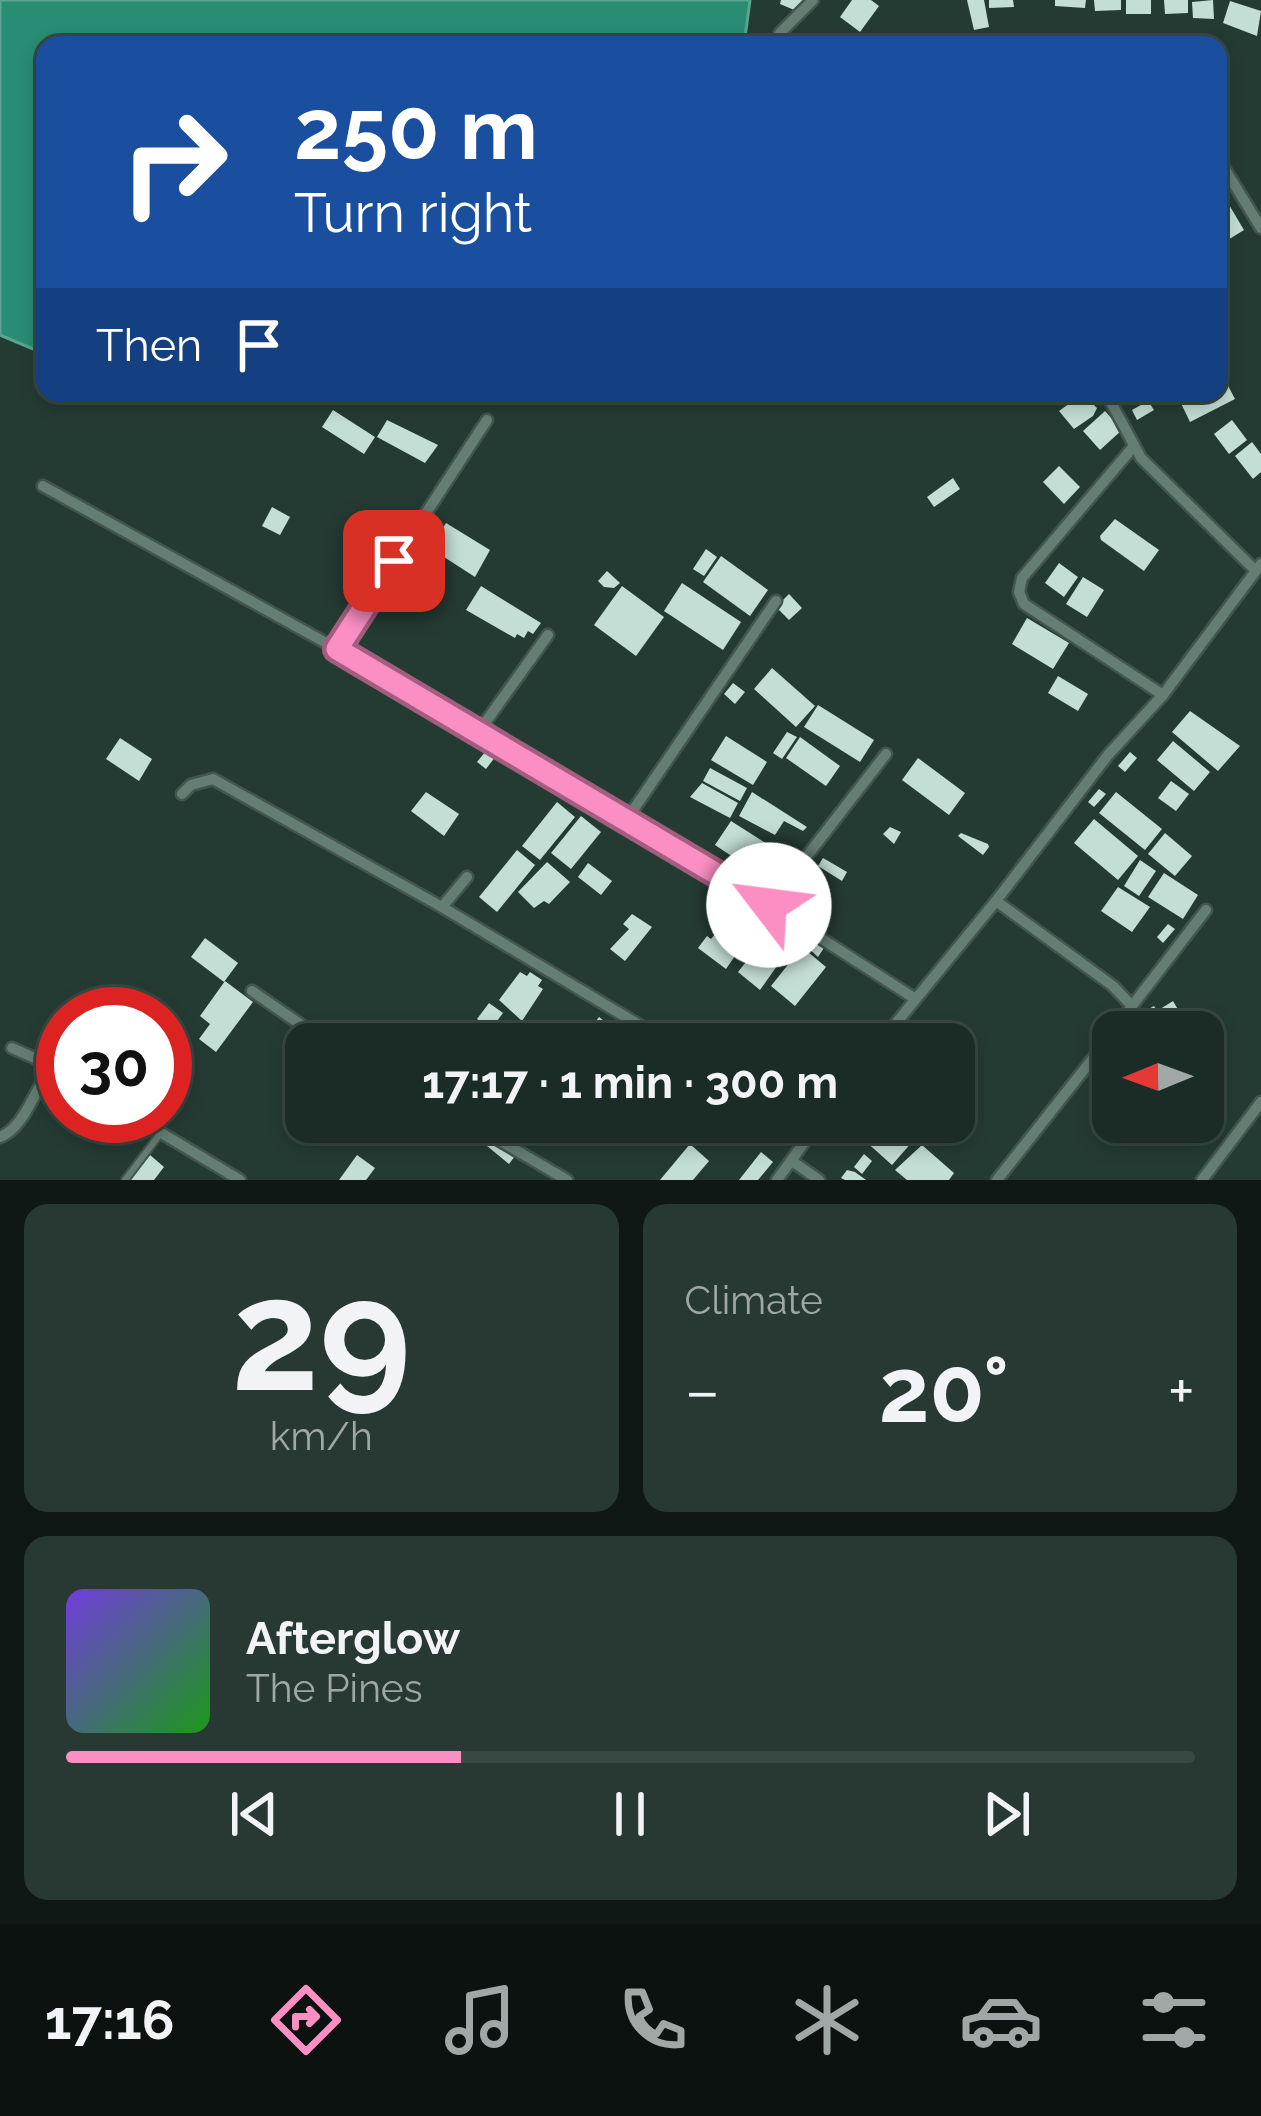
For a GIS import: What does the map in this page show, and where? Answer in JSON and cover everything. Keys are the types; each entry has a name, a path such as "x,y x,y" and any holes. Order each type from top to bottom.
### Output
{"street":[{"path":"780,32 813,0"},
{"path":"1227,173 1261,228"},
{"path":"895,1023 1108,755 1163,695 1258,567 1141,458 1111,402"},
{"path":"337,649 488,420"},
{"path":"1134,446 1022,578 1019,592 1024,604 1163,695"},
{"path":"43,486 337,649 769,905 914,998"},
{"path":"625,822 776,601"},
{"path":"477,734 548,635"},
{"path":"769,905 886,754"},
{"path":"182,794 190,785 213,779 635,1023"},
{"path":"442,908 467,877"},
{"path":"996,901 1113,986 1132,1006"},
{"path":"1129,1011 1206,910"},
{"path":"252,991 298,1023"},
{"path":"12,1048 36,1059"},
{"path":"997,1180 1092,1058"},
{"path":"0,1137 17,1125 36,1093"},
{"path":"1202,1180 1261,1102"},
{"path":"176,1143 240,1180"},
{"path":"504,1143 567,1180"},
{"path":"777,1180 802,1143"},
{"path":"792,1161 819,1180"}],"lane":[{"path":"124,1180 153,1143"}],"shaded area":[{"path":"0,0 750,0 745,36 36,36 36,350 0,335"}],"building":[{"path":"781,0 804,0 799,12 780,4"},
{"path":"852,0 871,0 879,6 860,32 840,17"},
{"path":"967,0 984,0 989,27 974,30"},
{"path":"989,0 1013,0 1014,7 989,8"},
{"path":"1055,0 1086,0 1085,8 1055,6"},
{"path":"1094,0 1121,0 1121,10 1095,11"},
{"path":"1126,0 1151,0 1151,14 1126,14"},
{"path":"1164,0 1188,0 1188,13 1165,14"},
{"path":"1213,0 1214,19 1193,18 1192,2"},
{"path":"1230,1 1261,11 1257,36 1223,23"},
{"path":"1227,201 1244,230 1227,240"},
{"path":"1227,384 1235,399 1190,422 1180,402 1227,402"},
{"path":"1072,402 1091,402 1097,408 1074,429 1059,411"},
{"path":"1149,402 1154,410 1137,420 1132,410"},
{"path":"333,410 375,437 364,454 322,427"},
{"path":"1105,411 1122,430 1100,450 1083,431"},
{"path":"387,420 438,445 425,463 377,437"},
{"path":"1232,420 1247,440 1229,454 1214,434"},
{"path":"1252,442 1261,454 1261,472 1253,479 1235,456"},
{"path":"1059,466 1080,487 1064,504 1043,482"},
{"path":"953,478 960,489 934,507 927,497"},
{"path":"272,507 290,517 280,535 262,526"},
{"path":"1115,519 1159,550 1144,571 1101,540"},
{"path":"446,523 490,550 475,577 430,548"},
{"path":"706,549 717,557 704,576 693,569"},
{"path":"721,556 768,590 750,616 703,582"},
{"path":"1059,563 1078,577 1064,597 1045,583"},
{"path":"607,571 620,583 614,588 598,581"},
{"path":"1083,577 1104,590 1087,617 1066,604"},
{"path":"682,583 741,622 723,650 664,611"},
{"path":"481,586 541,623 533,634 528,631 524,638 517,634 515,638 466,610"},
{"path":"622,586 664,617 636,656 594,625"},
{"path":"789,594 802,608 789,620 776,607"},
{"path":"1027,618 1069,643 1053,669 1012,644"},
{"path":"772,668 815,706 796,727 754,689"},
{"path":"1058,676 1088,694 1078,711 1048,693"},
{"path":"733,683 745,692 735,704 724,694"},
{"path":"818,705 874,740 860,762 804,727"},
{"path":"1190,711 1240,746 1218,771 1172,732"},
{"path":"787,732 797,737 782,759 773,753"},
{"path":"726,736 767,762 753,785 711,760"},
{"path":"800,737 840,766 826,786 786,758"},
{"path":"120,738 152,759 139,781 106,759"},
{"path":"1173,741 1210,772 1194,791 1157,760"},
{"path":"490,746 499,752 486,769 477,762"},
{"path":"1130,752 1137,758 1125,772 1118,766"},
{"path":"918,758 965,793 949,815 902,780"},
{"path":"710,768 747,788 740,801 703,781"},
{"path":"1171,781 1189,794 1176,811 1158,798"},
{"path":"702,783 738,803 730,818 690,797"},
{"path":"1099,789 1106,794 1094,807 1088,802"},
{"path":"426,792 459,814 444,836 411,811"},
{"path":"752,792 807,827 803,831 784,821 775,835 739,816"},
{"path":"1116,792 1162,829 1145,850 1099,813"},
{"path":"557,802 575,817 540,860 522,846"},
{"path":"581,816 601,832 571,869 551,853"},
{"path":"1094,819 1138,856 1118,880 1074,843"},
{"path":"731,821 778,851 751,869 715,845"},
{"path":"890,827 901,832 894,844 883,834"},
{"path":"961,833 989,847 983,855 958,836"},
{"path":"1165,833 1192,856 1175,876 1148,854"},
{"path":"517,850 535,865 497,912 479,897"},
{"path":"823,858 847,872 842,881 818,866"},
{"path":"1140,860 1156,871 1139,896 1124,886"},
{"path":"547,862 570,882 549,904 544,901 534,908 518,892"},
{"path":"588,863 612,881 601,895 578,877"},
{"path":"1164,873 1198,895 1183,919 1148,897"},
{"path":"1118,887 1150,907 1132,932 1101,911"},
{"path":"632,914 652,927 625,961 610,949 629,929 623,924"},
{"path":"792,924 798,929 786,944 789,949 760,990 738,972 773,928 784,934"},
{"path":"1168,924 1175,929 1163,943 1157,937"},
{"path":"716,933 739,950 726,969 698,948"},
{"path":"811,937 826,945 818,957 805,945"},
{"path":"205,938 238,963 224,982 191,957"},
{"path":"802,947 826,967 795,1006 771,986"},
{"path":"520,972 542,980 538,986 543,989 522,1021 499,1000"},
{"path":"225,981 253,1002 216,1052 199,1039 210,1024 200,1016"},
{"path":"1173,1001 1179,1011 1157,1011"},
{"path":"489,1003 503,1013 496,1023 477,1019"},
{"path":"496,1143 515,1156 509,1164 487,1146"},
{"path":"867,1143 911,1143 892,1165"},
{"path":"690,1144 709,1161 693,1180 660,1180"},
{"path":"922,1145 954,1173 949,1180 907,1180 895,1170"},
{"path":"761,1152 773,1162 758,1180 739,1180"},
{"path":"864,1154 872,1161 862,1174 854,1167"},
{"path":"150,1155 164,1167 154,1180 130,1180"},
{"path":"357,1155 375,1168 366,1180 339,1180"},
{"path":"847,1170 855,1172 866,1180 841,1178"}],"route":[{"path":"394,561 337,649 769,905"}]}
